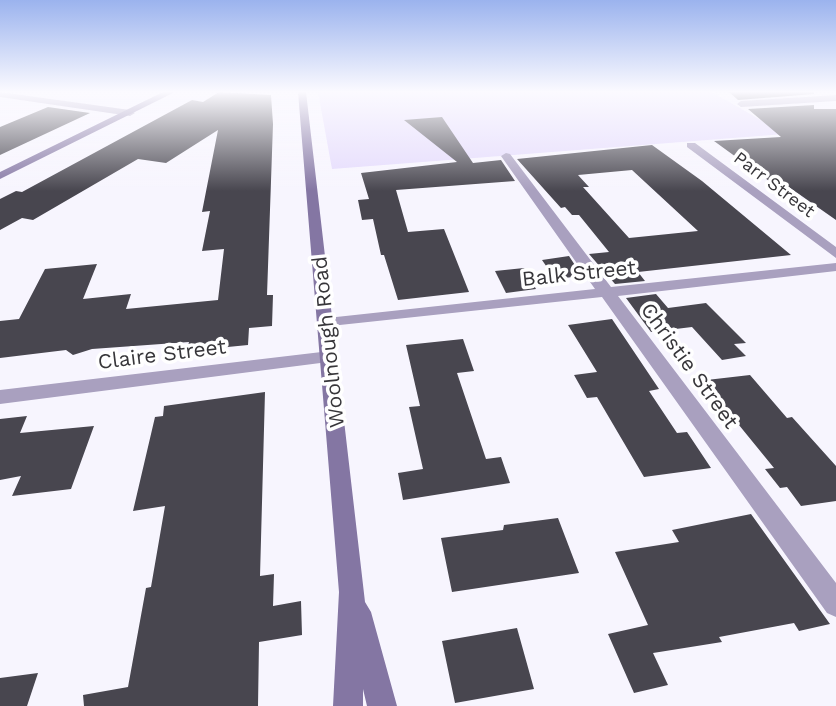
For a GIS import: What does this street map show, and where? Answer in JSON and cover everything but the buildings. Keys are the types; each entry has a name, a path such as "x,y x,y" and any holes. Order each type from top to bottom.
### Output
{"street":[{"path":"0,176 105,125"},
{"name":"Woolnough Road","path":"306,125 352,592 348,706"},
{"name":"Parr Street","path":"691,145 836,254"},
{"name":"Christie Street","path":"506,156 836,604"},
{"name":"Balk Street","path":"327,323 836,267"},
{"name":"Claire Street","path":"0,397 330,357"},
{"name":"Woolnough Road","path":"352,592 382,706"}],"shaded area":[{"path":"324,125 769,125 785,134 332,169"}]}
